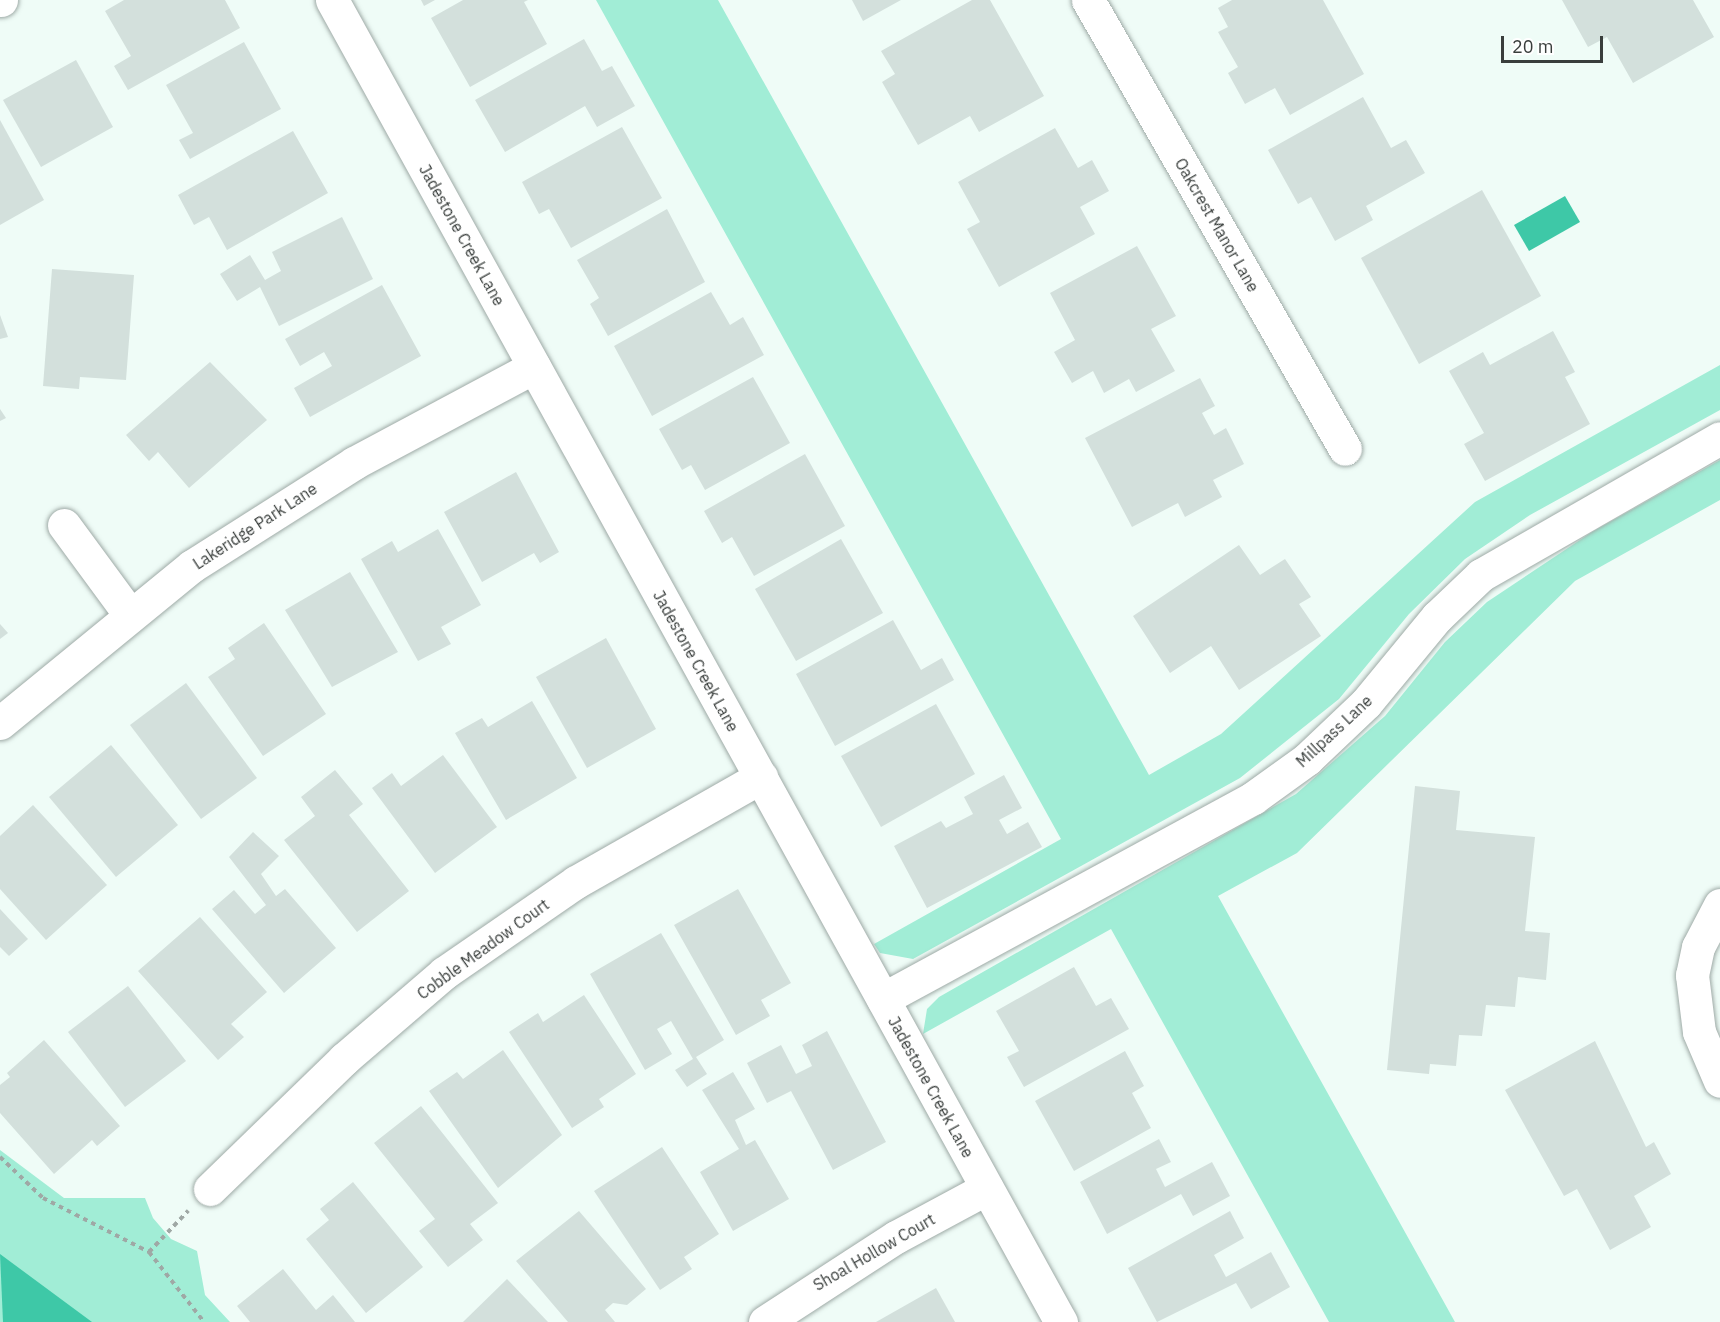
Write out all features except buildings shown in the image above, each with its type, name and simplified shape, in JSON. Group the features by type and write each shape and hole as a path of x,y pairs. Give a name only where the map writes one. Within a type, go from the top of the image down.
{"street":[{"name":"Jadestone Creek Lane","path":"332,0 1061,1322"},
{"name":"Oakcrest Manor Lane","path":"1088,0 1345,449"},
{"name":"Lakeridge Park Lane","path":"0,723 192,566 354,463 534,367"},
{"name":"Millpass Lane","path":"883,999 1252,798 1307,759 1366,703 1437,617 1481,575 1720,438"},
{"path":"64,525 130,615"},
{"name":"Cobble Meadow Court","path":"210,1189 344,1059 444,974 576,882 760,777"},
{"path":"1720,904 1698,947 1693,1005 1707,1058 1720,1082"},
{"name":"Shoal Hollow Court","path":"765,1322 896,1237 987,1188"}],"path":[{"path":"0,1157 43,1197 149,1252 204,1322"},
{"path":"149,1252 210,1189"}],"shaded area":[{"path":"596,0 718,0 1149,775 1221,734 1475,502 1720,365 1720,410 1530,515 1465,559 1409,614 1339,699 1240,778 913,959 880,953 874,944 1061,839"},
{"path":"1565,196 1580,222 1529,251 1514,225"},
{"path":"1720,460 1720,500 1575,581 1297,853 1218,896 1455,1322 1329,1322 1111,929 923,1034 927,1009 939,997 1296,794 1385,716 1445,642 1487,602 1592,532"},
{"path":"0,1150 64,1198 145,1198 153,1218 171,1239 197,1251 205,1295 230,1322 0,1322"},
{"path":"0,1254 92,1322 3,1322"}]}
